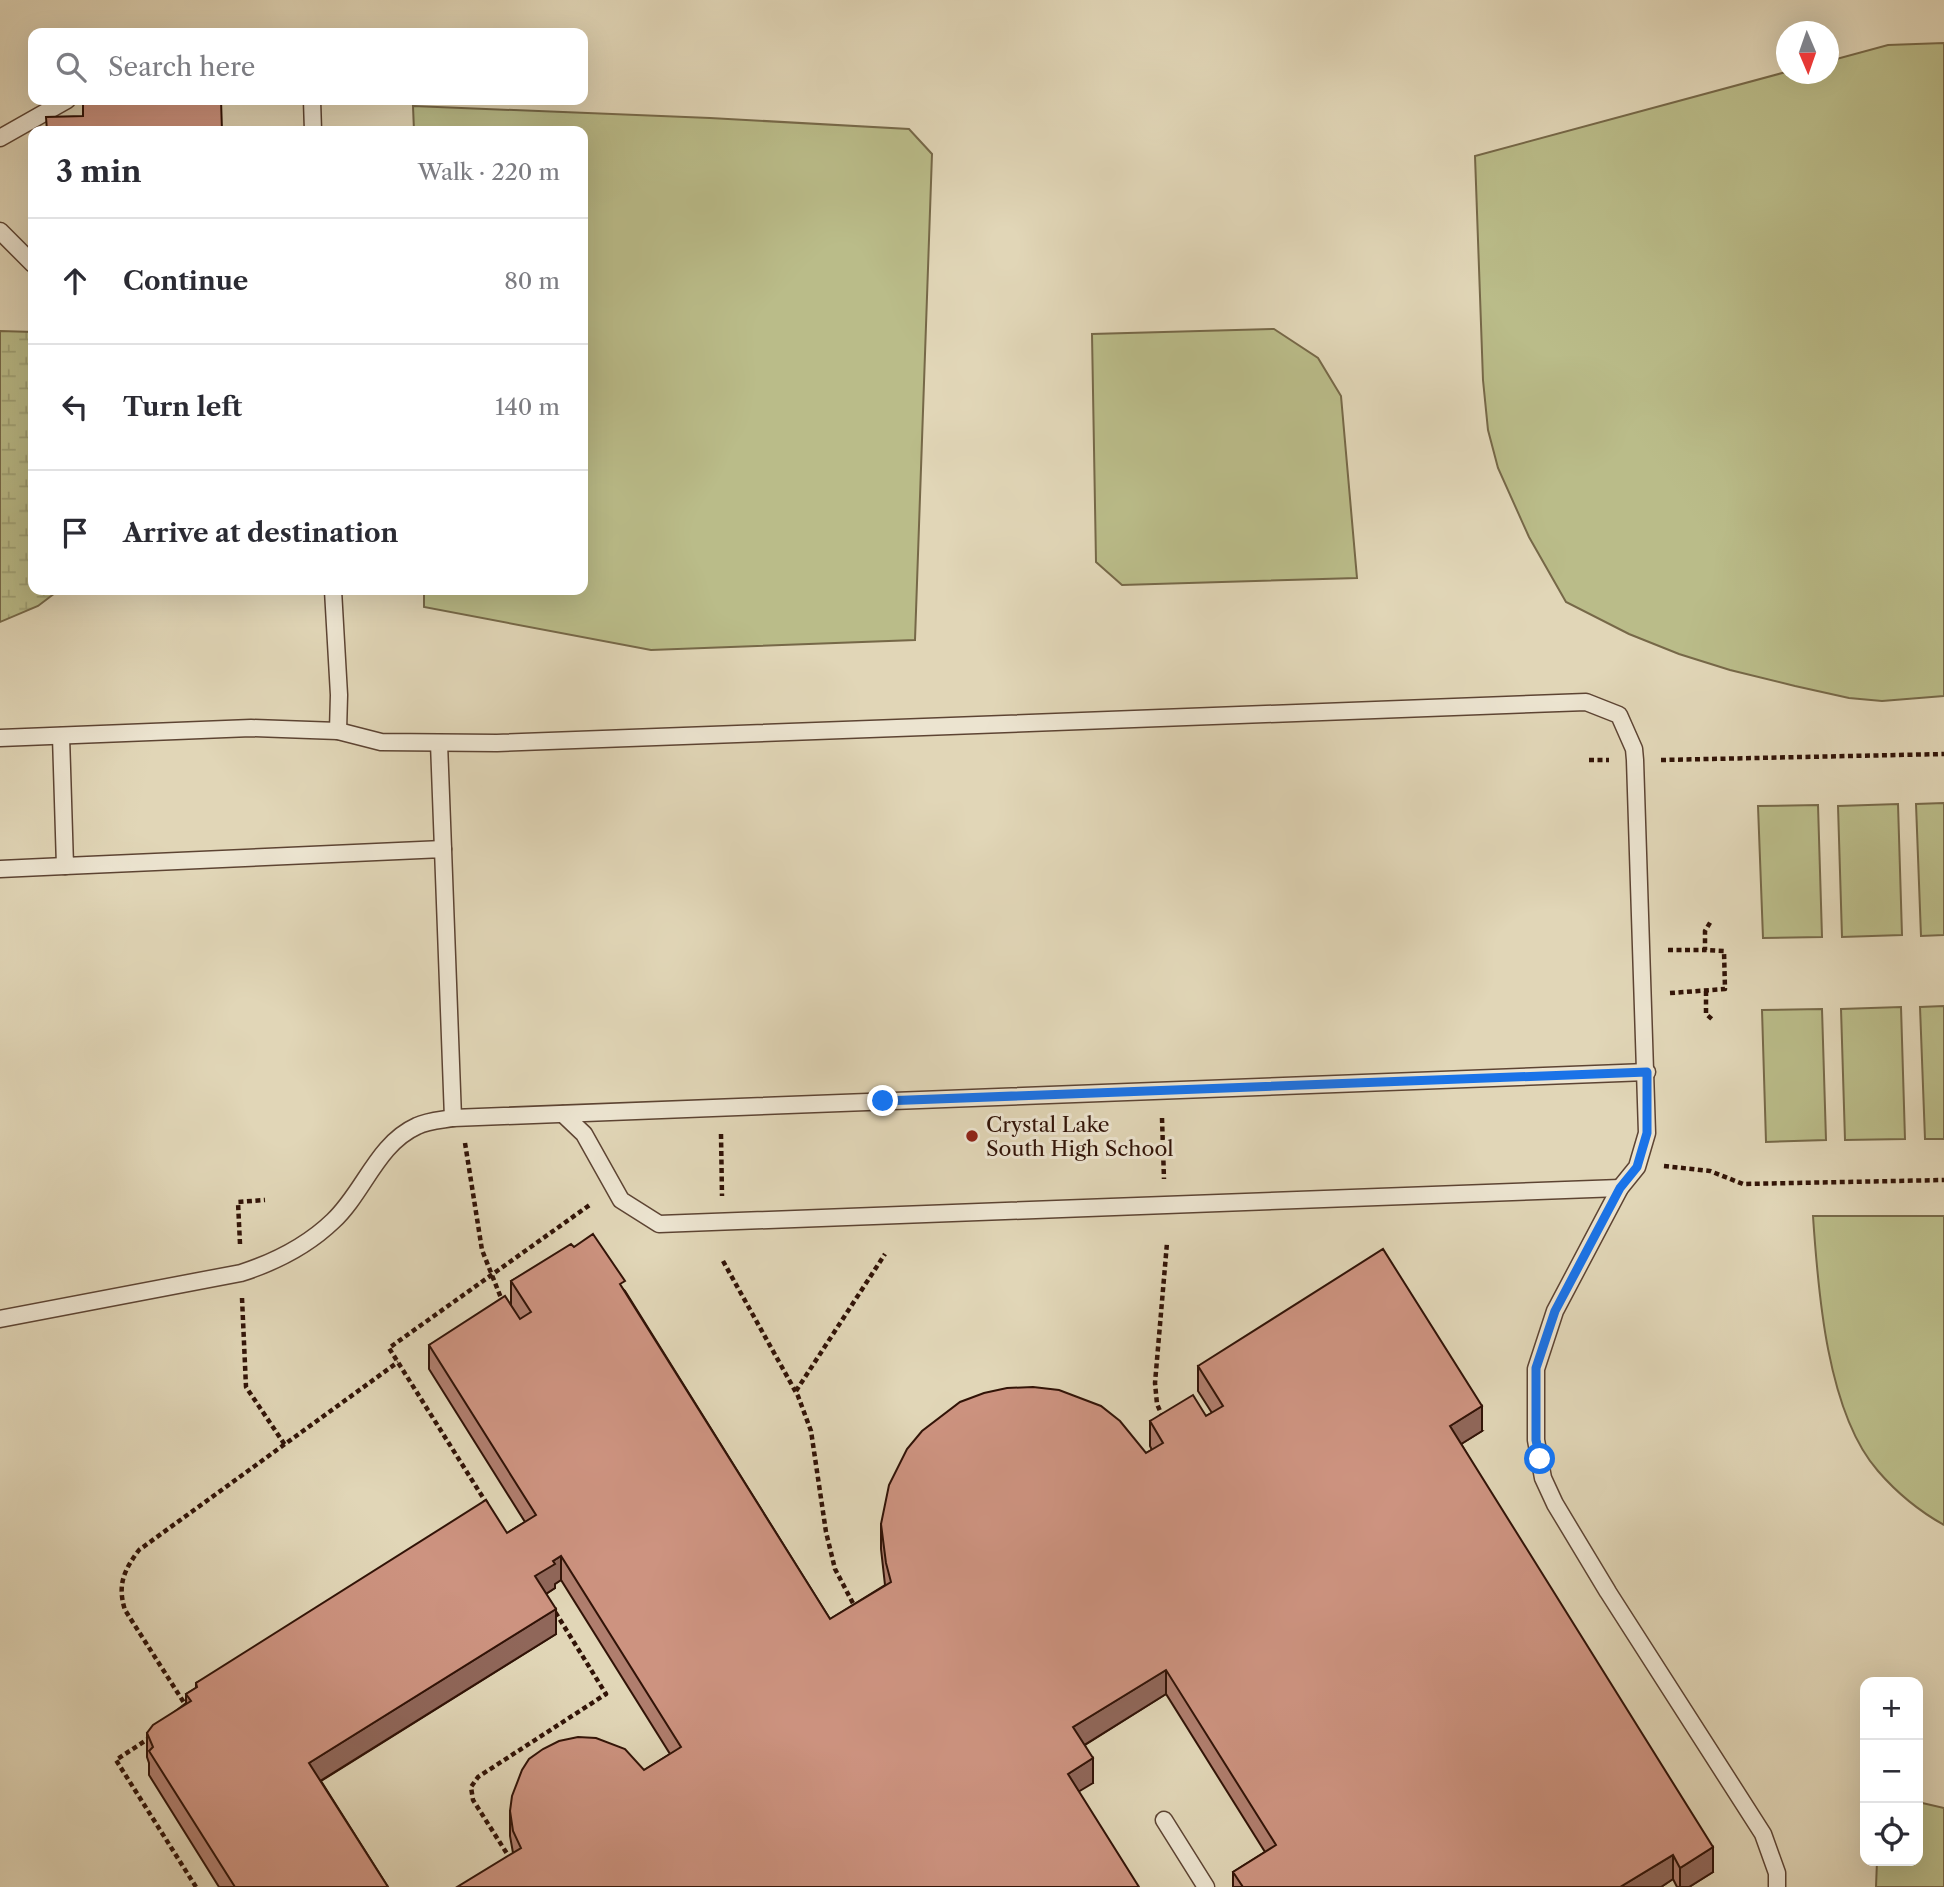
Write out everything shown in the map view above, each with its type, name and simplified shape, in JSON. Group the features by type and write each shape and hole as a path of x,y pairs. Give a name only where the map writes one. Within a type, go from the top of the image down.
{"lane":[{"path":"0,138 57,105"},
{"path":"312,105 313,126"},
{"path":"0,230 28,259"},
{"path":"332,595 339,695 338,731"},
{"path":"0,738 251,728 338,731 381,742 497,743 1586,702 1619,715 1634,749 1647,1133 1637,1167 1620,1188 1555,1311 1536,1368 1536,1440 1544,1478 1555,1504 1763,1834 1777,1873 1777,1887"},
{"path":"61,736 65,866"},
{"path":"439,743 453,1118"},
{"path":"0,869 443,849"},
{"path":"0,1319 241,1273 265,1265 302,1246 334,1221 393,1140 418,1125 453,1118 1647,1072"},
{"path":"563,1114 584,1134 621,1200 659,1224 1620,1188"},
{"path":"1164,1820 1206,1887"}],"path":[{"path":"1658,760 1944,754"},
{"path":"1589,760 1614,760"},
{"path":"1706,950 1705,931 1711,920"},
{"path":"1668,950 1724,951 1725,989 1670,993"},
{"path":"1706,991 1706,1014 1713,1020"},
{"path":"1162,1112 1164,1180"},
{"path":"721,1129 722,1197"},
{"path":"465,1143 482,1250 506,1310"},
{"path":"1637,1167 1666,1166 1710,1171 1743,1184 1944,1180"},
{"path":"240,1250 238,1202 265,1200"},
{"path":"494,1515 388,1348 591,1204"},
{"path":"1167,1242 1155,1383 1157,1404 1168,1429"},
{"path":"796,1391 885,1254"},
{"path":"723,1261 796,1391 811,1431 826,1532 835,1569 857,1612"},
{"path":"242,1294 246,1387 285,1445"},
{"path":"191,1712 125,1609 120,1595 121,1577 139,1550 398,1362"},
{"path":"517,1870 473,1800 471,1787 478,1777 606,1694 552,1606"},
{"path":"159,1733 117,1760 196,1887"}],"green space":[{"path":"1944,43 1944,696 1882,701 1849,698 1730,670 1629,634 1566,602 1529,537 1498,468 1488,430 1483,380 1475,156 1776,75 1776,84 1839,84 1839,58 1888,45"},
{"path":"413,106 909,129 932,154 915,640 651,650 424,607 424,595 588,595 588,126 414,126"},
{"path":"1274,329 1318,358 1341,396 1357,578 1122,585 1096,562 1092,334"},
{"path":"0,331 28,332 28,595 52,595 38,606 0,622"},
{"path":"1944,803 1944,935 1921,936 1916,804"},
{"path":"1898,804 1902,935 1842,937 1838,806"},
{"path":"1818,805 1822,937 1763,938 1758,806"},
{"path":"1944,1006 1944,1139 1925,1139 1920,1007"},
{"path":"1901,1007 1905,1139 1845,1140 1841,1009"},
{"path":"1822,1009 1826,1140 1766,1142 1762,1010"},
{"path":"1813,1216 1944,1216 1944,1525 1909,1501 1878,1471 1861,1446 1847,1417 1828,1350"},
{"path":"1923,1803 1944,1808 1944,1887 1876,1887 1877,1866 1923,1866"}],"building":[{"path":"83,105 221,105 222,126 47,126 46,117 83,116"},
{"path":"593,1234 625,1281 620,1284 830,1619 891,1582 881,1524 889,1485 907,1449 922,1431 960,1402 1007,1388 1059,1390 1101,1406 1120,1421 1146,1453 1163,1443 1150,1421 1193,1395 1206,1416 1223,1406 1198,1366 1383,1249 1482,1406 1450,1426 1713,1847 1680,1868 1673,1855 1620,1887 1243,1887 1233,1872 1276,1845 1166,1670 1073,1727 1093,1758 1068,1774 1139,1887 457,1887 521,1848 513,1831 510,1811 512,1796 529,1759 543,1749 559,1741 578,1737 596,1738 625,1749 644,1770 681,1747 561,1556 553,1561 555,1564 535,1576 556,1609 309,1763 388,1887 235,1887 149,1751 153,1747 147,1733 153,1725 191,1701 186,1694 197,1687 196,1683 486,1500 507,1533 536,1515 429,1345 505,1296 520,1319 531,1312 511,1281 571,1244 574,1247"}],"place":[{"name":"Crystal Lake South High School","path":"972,1136"}],"route":[{"path":"883,1101 1647,1072 1647,1133 1637,1167 1620,1188 1555,1311 1536,1368 1536,1440 1540,1459"}]}
